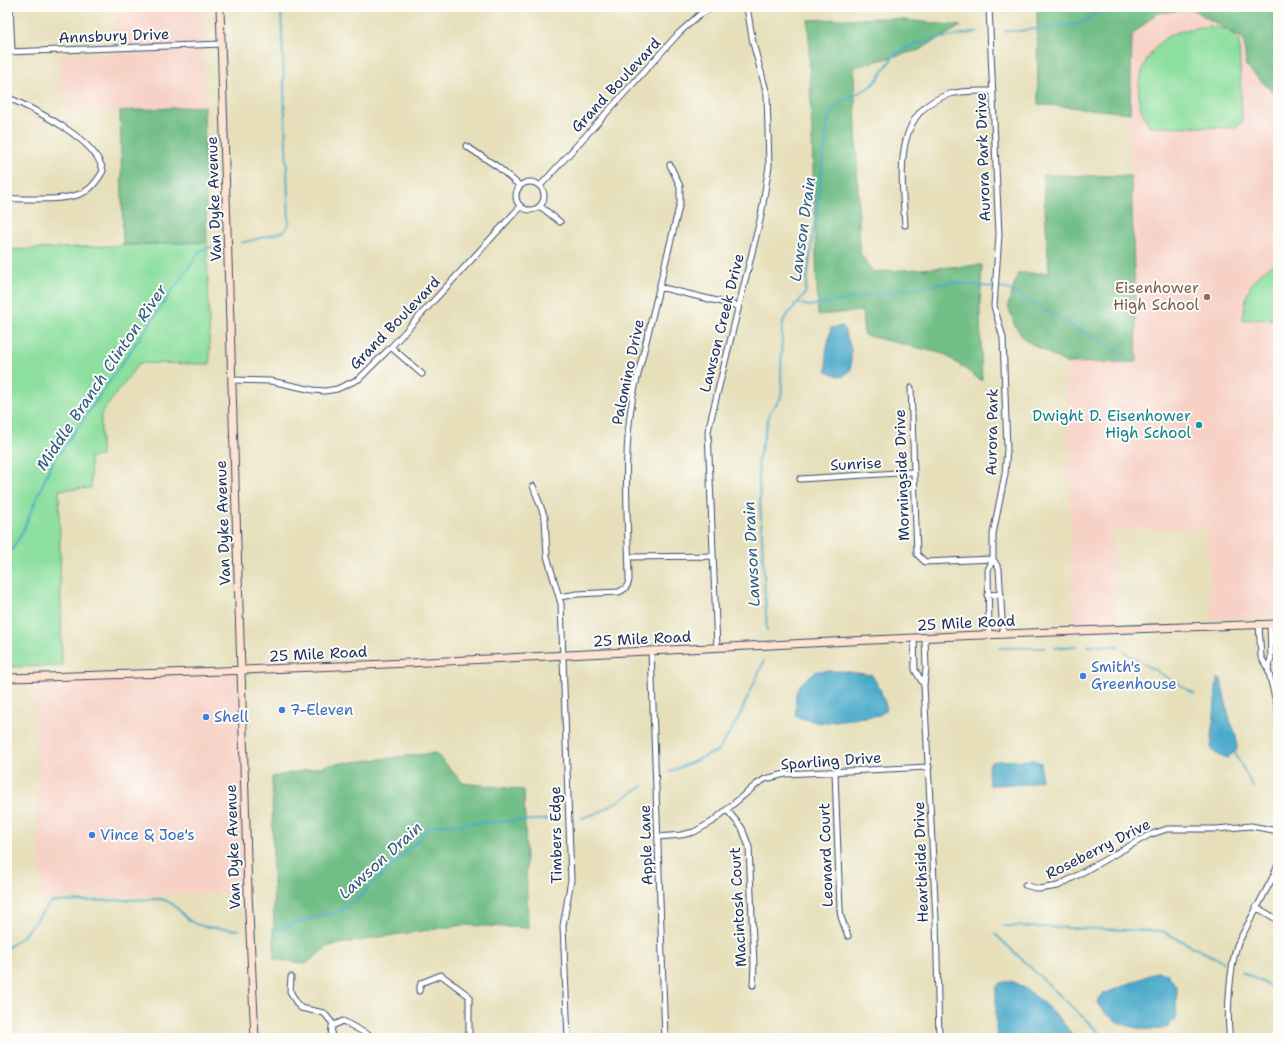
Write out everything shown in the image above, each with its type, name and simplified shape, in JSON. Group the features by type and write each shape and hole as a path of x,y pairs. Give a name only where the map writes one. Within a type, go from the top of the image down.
{"street":[{"path":"10,7 10,52"},
{"name":"Van Dyke Avenue","path":"220,7 240,671 255,1038"},
{"name":"Lawson Creek Drive","path":"718,648 708,431 761,216 769,166 767,94 753,43 747,7"},
{"name":"Aurora Park Drive","path":"989,7 999,235 994,306"},
{"name":"Grand Boulevard","path":"540,186 679,33 699,14 710,8"},
{"name":"Annsbury Drive","path":"10,52 222,44"},
{"path":"905,225 902,172 903,150 908,133 919,113 927,105 951,94 993,91"},
{"path":"7,97 71,131 97,158 103,171 89,189 78,195 68,197 7,199"},
{"path":"466,146 498,167 520,186"},
{"name":"Palomino Drive","path":"560,597 577,594 619,592 625,590 629,580 626,471 628,422 681,194 678,180 670,165"},
{"path":"531,183 540,186 544,194 543,201 540,206 528,209 521,206 517,194 520,186 531,183"},
{"name":"Grand Boulevard","path":"232,380 271,381 313,390 337,389 359,379 521,206"},
{"path":"540,206 560,222"},
{"path":"659,287 738,306"},
{"name":"Aurora Park","path":"989,635 987,595 988,570 993,559 993,534 1005,474 1007,449 1003,338 994,306"},
{"path":"391,346 422,374"},
{"name":"Morningside Drive","path":"911,388 917,554 925,562 993,559"},
{"name":"Sunrise","path":"800,479 914,472"},
{"name":"Timbers Edge","path":"533,486 545,518 548,556 560,597 571,880 563,926 568,1038"},
{"path":"629,557 713,556"},
{"name":"Aurora Park","path":"993,559 998,569 1003,635"},
{"path":"987,595 1001,594"},
{"path":"1260,624 1261,657 1268,669 1278,710"},
{"path":"1268,669 1271,658 1270,624"},
{"name":"25 Mile Road","path":"7,678 240,671 989,635 1278,624"},
{"name":"Hearthside Drive","path":"925,638 926,669 924,685 929,767 939,1038"},
{"name":"Hearthside Drive","path":"914,639 915,670 924,685"},
{"name":"Apple Lane","path":"650,651 665,1038"},
{"name":"Sparling Drive","path":"658,837 694,832 712,822 757,784 773,777 785,774 929,767"},
{"name":"Leonard Court","path":"835,772 840,909 841,917 848,936"},
{"name":"Macintosh Court","path":"727,810 742,828 749,847 754,957 753,985"},
{"name":"Roseberry Drive","path":"1025,885 1039,889 1058,886 1149,835 1167,829 1216,829 1251,826 1278,831"},
{"path":"1230,1038 1229,1022 1234,956 1237,945 1272,879 1278,864"},
{"path":"1256,907 1278,920"},
{"path":"419,991 421,983 441,975 469,996 469,1038"},
{"path":"291,976 290,991 296,1004 301,1008 324,1013 334,1026"},
{"path":"331,1038 332,1026 343,1021 374,1038"}],"shaded area":[{"path":"115,7 204,7 204,106 64,112 60,55 116,54"},
{"name":"Eisenhower High School","path":"1125,7 1278,7 1278,616 1211,619 1208,529 1113,530 1116,622 1073,623 1066,363 1137,362"},
{"path":"240,671 248,892 41,899 33,677"}],"green space":[{"path":"1037,7 1278,7 1278,98 1246,66 1244,40 1192,9 1157,13 1132,35 1130,113 1038,104"},
{"path":"886,18 961,26 919,50 854,67 860,253 873,272 982,265 980,311 982,381 944,354 864,335 862,311 818,315 808,20"},
{"path":"1208,26 1229,30 1239,42 1242,121 1237,128 1149,126 1141,109 1139,100 1140,80 1146,61 1157,45 1174,33"},
{"path":"204,106 207,242 123,245 120,111"},
{"path":"1043,175 1131,176 1137,362 1066,363 1025,340 1014,324 1008,305 1018,273 1049,273"},
{"path":"207,242 210,364 139,363 101,414 101,456 90,457 91,488 59,490 62,666 7,667 7,250"},
{"path":"1278,262 1278,319 1243,320 1246,300 1251,285 1261,273"},
{"path":"436,753 463,783 524,790 528,928 463,925 328,946 306,964 274,959 272,777 334,764"}],"water":[{"path":"843,326 851,349 851,370 842,377 827,372 826,353 831,328"},
{"path":"817,671 842,671 872,675 880,689 887,709 880,715 820,723 796,717 795,701 797,690 803,681"},
{"path":"1217,679 1221,679 1229,717 1236,735 1237,750 1227,758 1217,755 1211,748"},
{"path":"1033,760 1041,763 1041,780 1029,784 989,785 988,771 990,763 995,761"},
{"path":"1157,972 1168,974 1177,988 1176,1016 1175,1019 1170,1022 1170,1027 1150,1030 1129,1026 1118,1022 1109,1016 1102,1010 1097,1002 1101,995"},
{"path":"1011,981 1027,989 1046,1005 1070,1031 1074,1038 998,1038 996,1029 996,988 1000,983"}],"waterway":[{"name":"Middle Branch Clinton River","path":"241,243 283,232 289,225 281,7"},
{"name":"Lawson Drain","path":"1004,31 1018,31 1079,24 1106,7"},
{"name":"Lawson Drain","path":"767,632 758,462 770,412 780,399 782,393 782,329 784,319 805,294 829,116 841,102 872,85 879,78 893,57 899,52 920,43 978,32"},
{"name":"Middle Branch Clinton River","path":"7,558 22,533 50,467 200,251 211,247 219,247"},
{"path":"798,303 808,306 951,282 1007,289 1128,357"},
{"path":"1055,648 1076,646"},
{"path":"1087,646 1119,647"},
{"path":"999,648 1045,648"},
{"path":"1124,652 1195,694"},
{"name":"Lawson Drain","path":"670,772 719,750 737,721 764,661"},
{"path":"1234,751 1253,787"},
{"name":"Lawson Drain","path":"582,818 600,812 643,786"},
{"name":"Lawson Drain","path":"272,930 342,910 355,901 420,839 426,829 438,825 554,819"},
{"name":"Lawson Drain","path":"7,948 22,937 51,902 161,899 174,905 186,918 200,926 239,930"},
{"path":"1002,926 1162,931 1223,962"},
{"path":"995,934 1105,1038"},
{"path":"1242,972 1278,990"}],"place":[{"name":"Eisenhower High School","path":"1207,297"},
{"name":"Dwight D. Eisenhower High School","path":"1199,425"},
{"name":"Smith's Greenhouse","path":"1083,676"},
{"name":"7-Eleven","path":"282,710"},
{"name":"Shell","path":"206,717"},
{"name":"Vince & Joe's","path":"92,835"}]}
